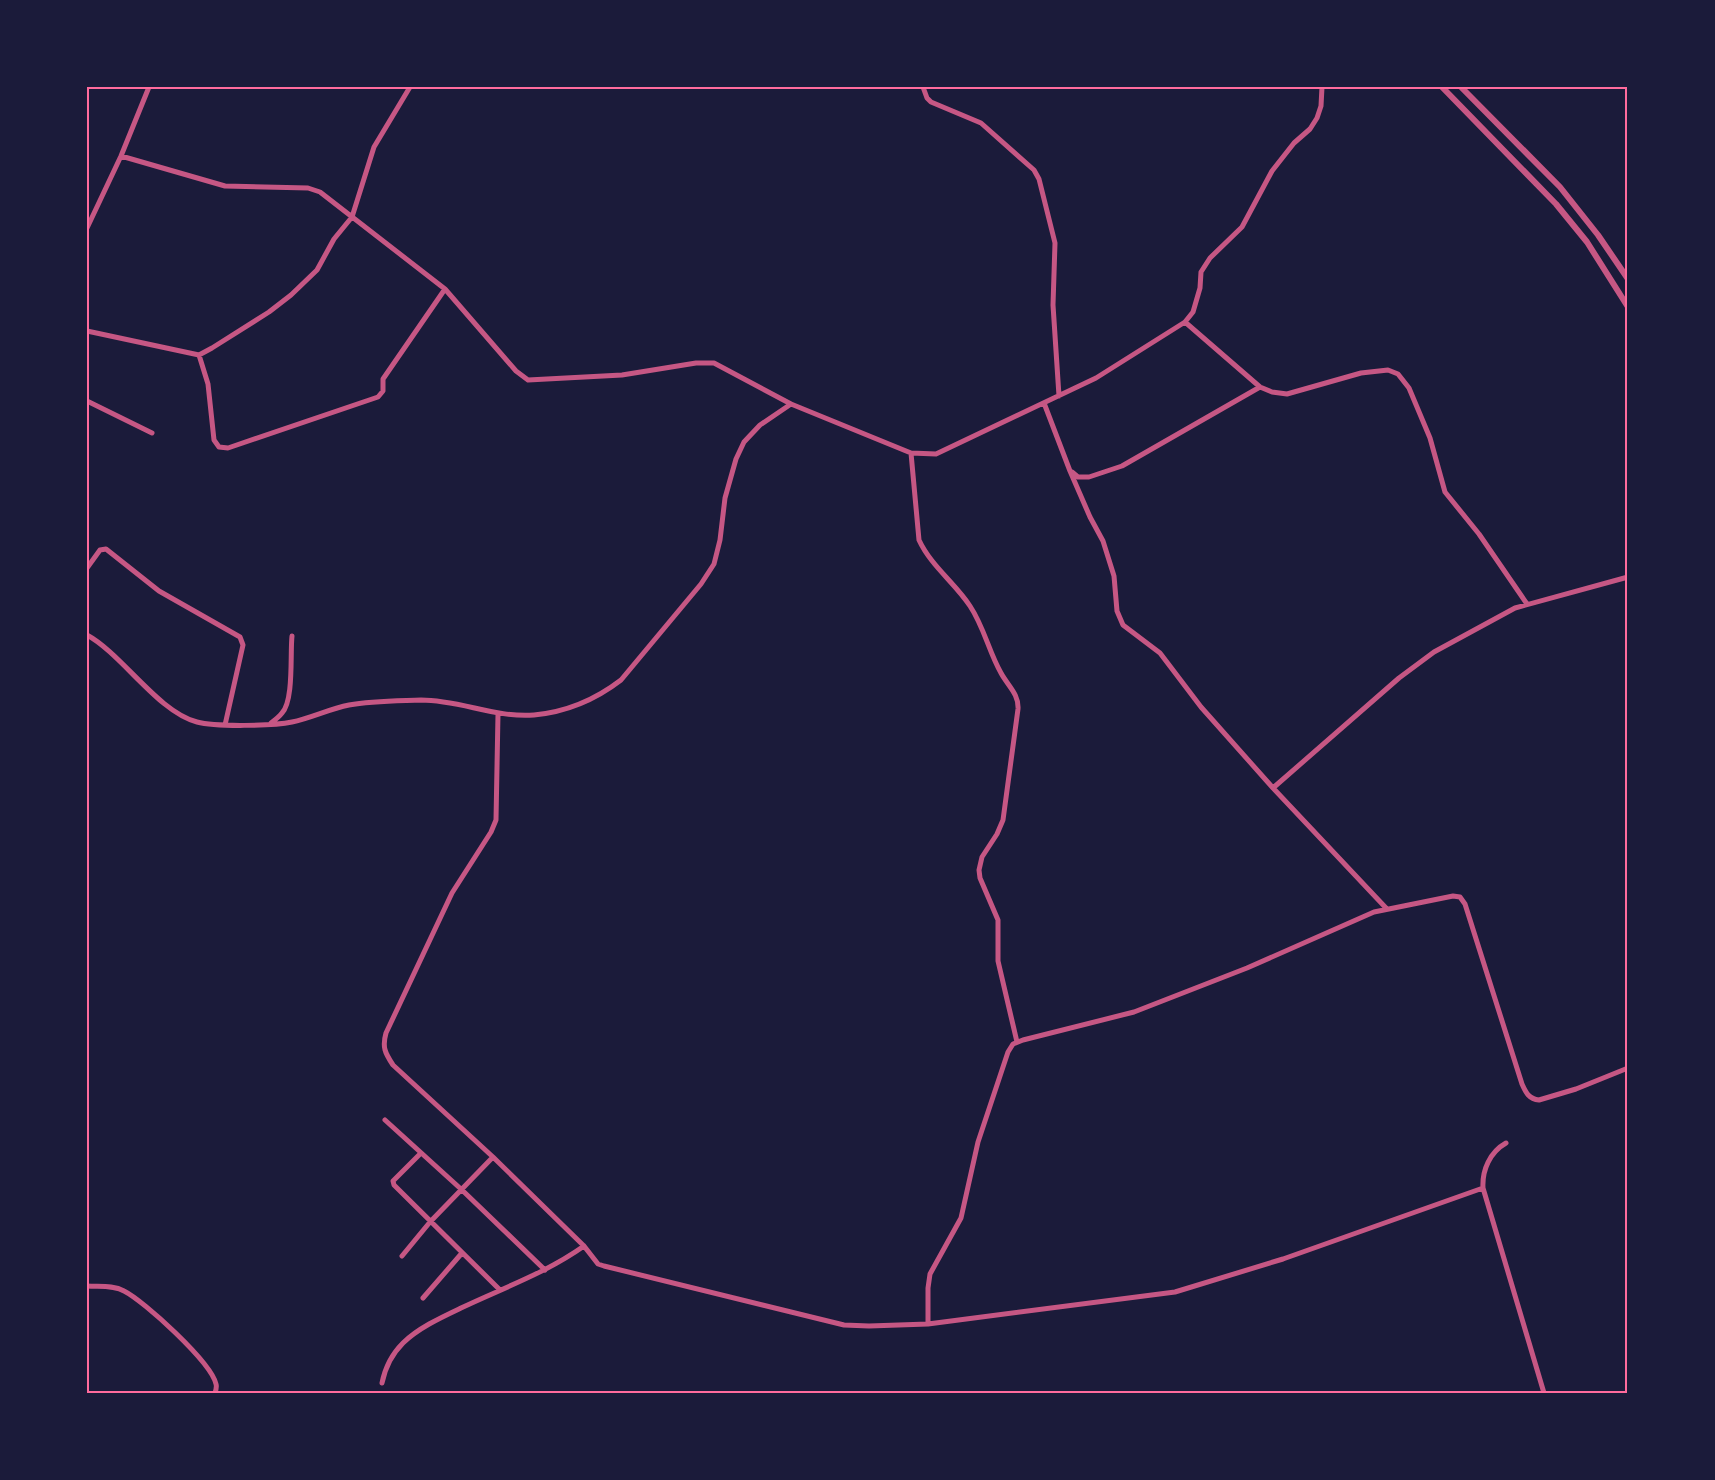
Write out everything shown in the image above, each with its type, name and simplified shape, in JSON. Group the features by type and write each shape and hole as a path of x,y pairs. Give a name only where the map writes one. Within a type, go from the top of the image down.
{"street":[{"path":"87,228 121,156 149,87"},
{"path":"87,331 199,355 269,312 317,270 334,239 352,217 374,147 410,87"},
{"path":"923,87 931,102 985,126 1034,170 1039,179 1055,243 1053,305 1059,396"},
{"path":"121,156 225,186 314,189 445,289 516,370 528,380 622,375 706,362 721,366 791,404 911,453 936,454 1096,378 1185,322 1193,312 1201,272 1210,258 1242,228 1272,171 1294,143 1310,129 1321,106 1322,87"},
{"path":"1442,87 1556,204 1587,242 1628,307"},
{"path":"1461,87 1560,187 1599,235 1628,279"},
{"path":"199,355 208,384 214,440 219,447 228,448 378,397 383,391 383,379 445,289"},
{"path":"1185,322 1260,387 1272,392 1287,394 1360,373 1388,370 1398,374 1409,388 1430,438 1444,492 1479,534 1527,604"},
{"path":"1070,471 1078,477 1089,477 1122,466 1260,387"},
{"path":"87,401 152,433"},
{"path":"1044,403 1070,471 1103,541 1114,576 1117,610 1123,625 1160,653 1201,707 1273,788 1386,908"},
{"path":"87,634 101,644 168,706 196,722 225,725 292,722 350,705 422,700 453,702 498,714 532,715 565,710 606,692 621,680 701,584 714,564 720,540 725,498 736,459 744,442 760,425 791,404"},
{"path":"911,453 919,540 925,552 969,604 978,619 1000,672 1018,698 1003,820 982,857 979,870 980,878 998,920 998,961 1017,1042"},
{"path":"87,567 100,550 106,549 159,591 240,637 243,645 225,725"},
{"path":"1273,788 1399,678 1434,652 1515,608 1628,577"},
{"path":"270,724 283,713 286,706 291,678 292,636"},
{"path":"498,714 496,820 491,832 452,893 386,1033 383,1047 393,1065 493,1156 584,1246 598,1264 610,1269 844,1324 869,1326 928,1324 1175,1292 1283,1259 1483,1188"},
{"path":"928,1324 930,1274 961,1218 978,1142 1008,1052 1017,1042 1134,1012 1247,968 1386,908 1453,896 1460,897 1465,904 1526,1094 1534,1100 1539,1100 1576,1089 1628,1068"},
{"path":"385,1120 545,1270"},
{"path":"1506,1143 1498,1148 1487,1165 1482,1177 1483,1188 1544,1393"},
{"path":"421,1153 393,1184 500,1290"},
{"path":"402,1256 430,1222 493,1156"},
{"path":"382,1383 387,1364 404,1342 436,1320 545,1270 584,1246"},
{"path":"423,1298 462,1253"},
{"path":"87,1286 120,1289 147,1306 184,1341 209,1371 216,1383 215,1393"}]}
